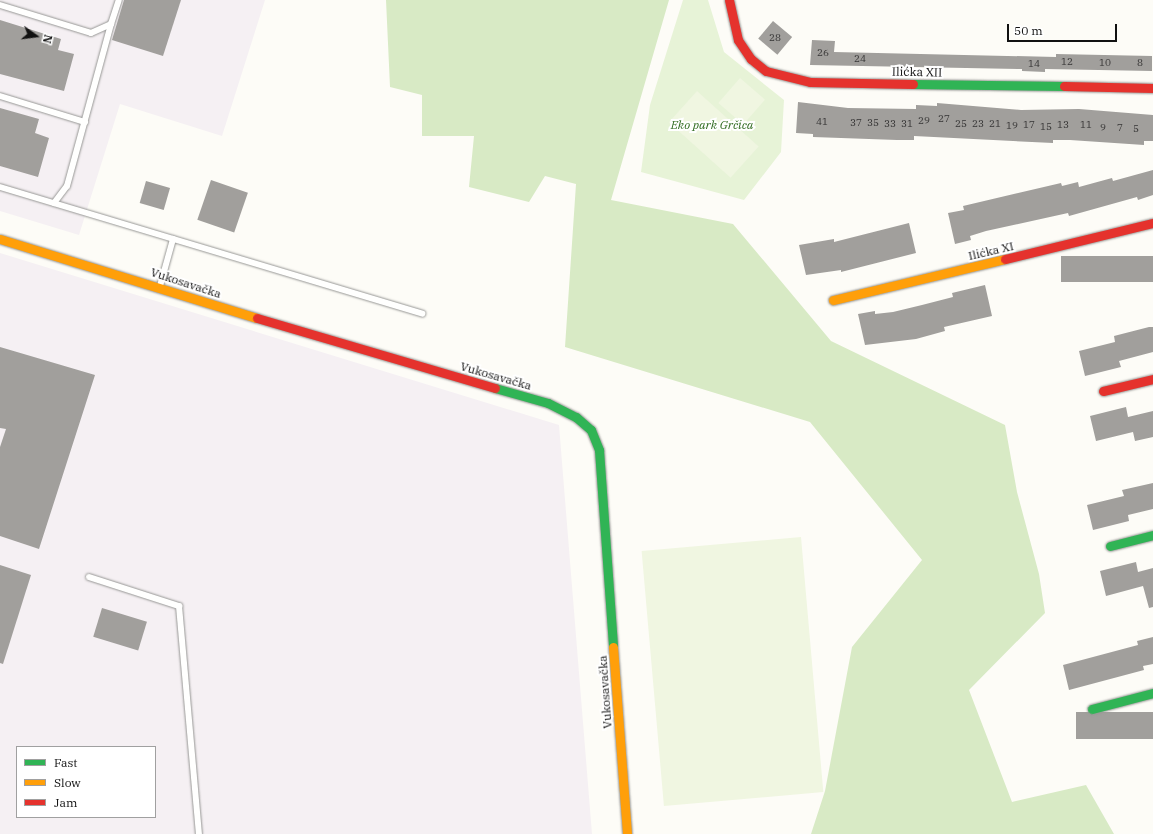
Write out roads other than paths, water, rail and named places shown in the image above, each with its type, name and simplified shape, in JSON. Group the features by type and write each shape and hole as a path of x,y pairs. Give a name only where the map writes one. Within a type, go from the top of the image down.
{"street":[{"name":"Ilićka XII","path":"729,0 738,40 752,59 766,70 786,78 810,82 1153,88"},
{"name":"Ilićka XI","path":"833,300 1153,223"},
{"name":"Vukosavačka","path":"0,239 548,403 576,416 591,430 599,450 627,834"},
{"path":"1104,391 1153,378"},
{"path":"1110,546 1153,535"},
{"path":"1092,709 1153,693"}],"lane":[{"path":"54,203 67,186 111,24 119,0"},
{"path":"0,5 91,33 111,24"},
{"path":"0,96 85,122"},
{"path":"0,187 422,314"},
{"path":"160,287 173,239"},
{"path":"89,577 179,606 199,834"}],"park label":[{"name":"Eko park Grčica","path":"712,125"}]}
